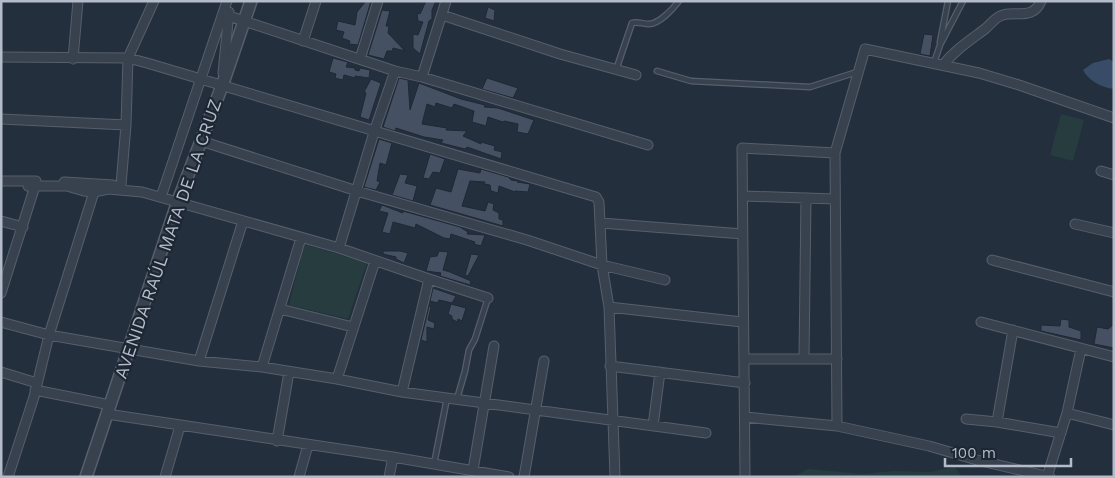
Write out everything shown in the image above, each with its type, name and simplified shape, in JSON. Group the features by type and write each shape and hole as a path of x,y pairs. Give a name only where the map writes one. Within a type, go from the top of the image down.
{"street":[{"path":"73,59 78,1"},
{"path":"121,185 126,125 128,58 154,1"},
{"path":"222,86 229,16 228,1"},
{"path":"161,197 228,1"},
{"name":"AVENIDA RAÚL MATA DE LA CRUZ","path":"86,477 178,200 222,86 250,1"},
{"path":"303,41 316,1"},
{"path":"360,59 378,1"},
{"path":"422,77 446,1"},
{"path":"939,64 998,17 1005,14 1026,14 1037,8 1041,1"},
{"path":"442,14 560,54 636,75"},
{"path":"229,16 395,70 648,145"},
{"path":"837,426 835,153 865,49 979,73 1018,84 1114,118"},
{"path":"1,57 128,58 596,197 600,202 602,265 609,307 614,477"},
{"path":"338,248 357,191 374,130 395,70"},
{"path":"1,119 126,125"},
{"path":"201,141 357,191 527,240 602,265 665,280"},
{"path":"744,477 742,148 835,153"},
{"path":"1101,171 1114,175"},
{"path":"1,180 121,185 133,187 142,192"},
{"path":"1,293 5,271 22,227 32,186 67,186 94,192 108,188 142,192 178,200 338,248 429,280 488,298"},
{"path":"8,477 36,386 49,335 94,192"},
{"path":"743,196 835,199"},
{"path":"804,359 806,198"},
{"path":"1,221 22,227"},
{"path":"199,361 243,221"},
{"path":"601,223 743,234"},
{"path":"1075,224 1114,233"},
{"path":"262,367 301,238"},
{"path":"992,260 1114,292"},
{"path":"337,378 375,261"},
{"path":"402,392 429,280"},
{"path":"609,307 742,322"},
{"path":"280,309 352,327"},
{"path":"1,322 49,335 199,361 262,367 337,378 402,392 706,433"},
{"path":"981,322 1114,358"},
{"path":"997,422 1013,330"},
{"path":"473,470 494,346"},
{"path":"745,417 837,426 929,446 1048,477 1067,413 1081,349"},
{"path":"744,359 836,359"},
{"path":"524,477 544,361"},
{"path":"610,366 744,383"},
{"path":"1,372 108,410 180,426 509,477"},
{"path":"277,440 289,372"},
{"path":"654,426 660,372"},
{"path":"1067,413 1114,425"},
{"path":"966,419 997,422 1061,433"},
{"path":"165,477 180,426"},
{"path":"299,477 308,445"},
{"path":"389,477 393,458"}],"lane":[{"path":"616,70 632,24 636,22 648,24 655,22 679,1"},
{"path":"939,64 940,45 948,1"},
{"path":"940,45 963,1"},
{"path":"657,71 691,81 810,87 858,72"},
{"path":"457,399 465,371 468,350 475,339 488,298"},
{"path":"434,464 447,398"}],"green space":[{"path":"1061,114 1084,120 1073,161 1050,155"},
{"path":"304,244 367,263 348,319 289,305"},
{"path":"955,467 962,477 793,477 808,469 862,474 894,471 930,472"}],"water":[{"path":"1109,59 1114,62 1114,89 1096,83 1083,70 1093,63"}],"building":[{"path":"366,1 371,1 358,45 349,44 350,41 342,38 344,32 336,30 338,21 355,25 357,12"},
{"path":"426,1 436,1 420,54 413,48 413,34 418,35 423,22 418,21 417,13 420,14"},
{"path":"488,7 495,10 494,21 485,18"},
{"path":"382,10 390,11 386,26 389,26 388,33 405,51 393,48 392,51 387,51 384,59 368,55"},
{"path":"924,34 933,35 930,56 920,54"},
{"path":"333,58 348,62 346,67 355,68 355,70 359,71 360,68 370,70 369,78 355,76 355,78 344,75 343,80 335,78 336,74 329,72"},
{"path":"399,78 408,80 410,110 419,83 461,99 485,105 484,107 498,108 534,120 528,134 517,132 518,124 488,117 486,126 472,122 474,111 454,104 452,108 436,103 435,107 427,104 422,124 447,128 446,130 467,131 463,136 481,144 481,142 495,146 494,150 502,152 501,159 467,147 465,149 441,143 443,140 424,137 396,128 395,131 383,127"},
{"path":"487,78 518,88 513,98 482,89"},
{"path":"371,79 381,83 369,120 360,117 366,93 364,92"},
{"path":"379,139 392,143 386,165 380,163 377,181 380,182 376,190 364,187"},
{"path":"430,154 445,159 440,173 433,172 429,179 423,178"},
{"path":"458,169 480,173 481,169 508,177 517,182 530,184 528,192 515,192 499,186 498,193 491,191 490,185 484,184 485,182 470,181 462,206 485,211 488,202 494,204 493,210 499,213 499,219 503,220 503,226 430,205 436,188 451,192"},
{"path":"400,174 408,175 405,183 417,186 413,201 392,195"},
{"path":"382,205 403,213 403,211 460,227 468,232 467,234 485,235 481,246 451,234 450,239 444,238 416,224 415,228 393,222 390,234 382,232 388,213 379,211"},
{"path":"383,251 408,253 404,263 396,259 396,257 383,254"},
{"path":"439,251 448,252 443,270 471,281 470,285 440,276 441,273 426,271 430,257 437,256"},
{"path":"471,254 479,255 468,276 465,275"},
{"path":"433,288 456,296 452,303 439,300 437,303 430,301"},
{"path":"451,304 466,308 462,321 458,319 457,322 448,314"},
{"path":"429,306 431,307 428,320 435,323 434,329 427,327 427,342 421,340"},
{"path":"1061,319 1069,320 1069,327 1081,331 1081,340 1041,331 1041,325 1060,326"},
{"path":"1114,324 1114,348 1094,344 1097,327 1108,329"}]}
